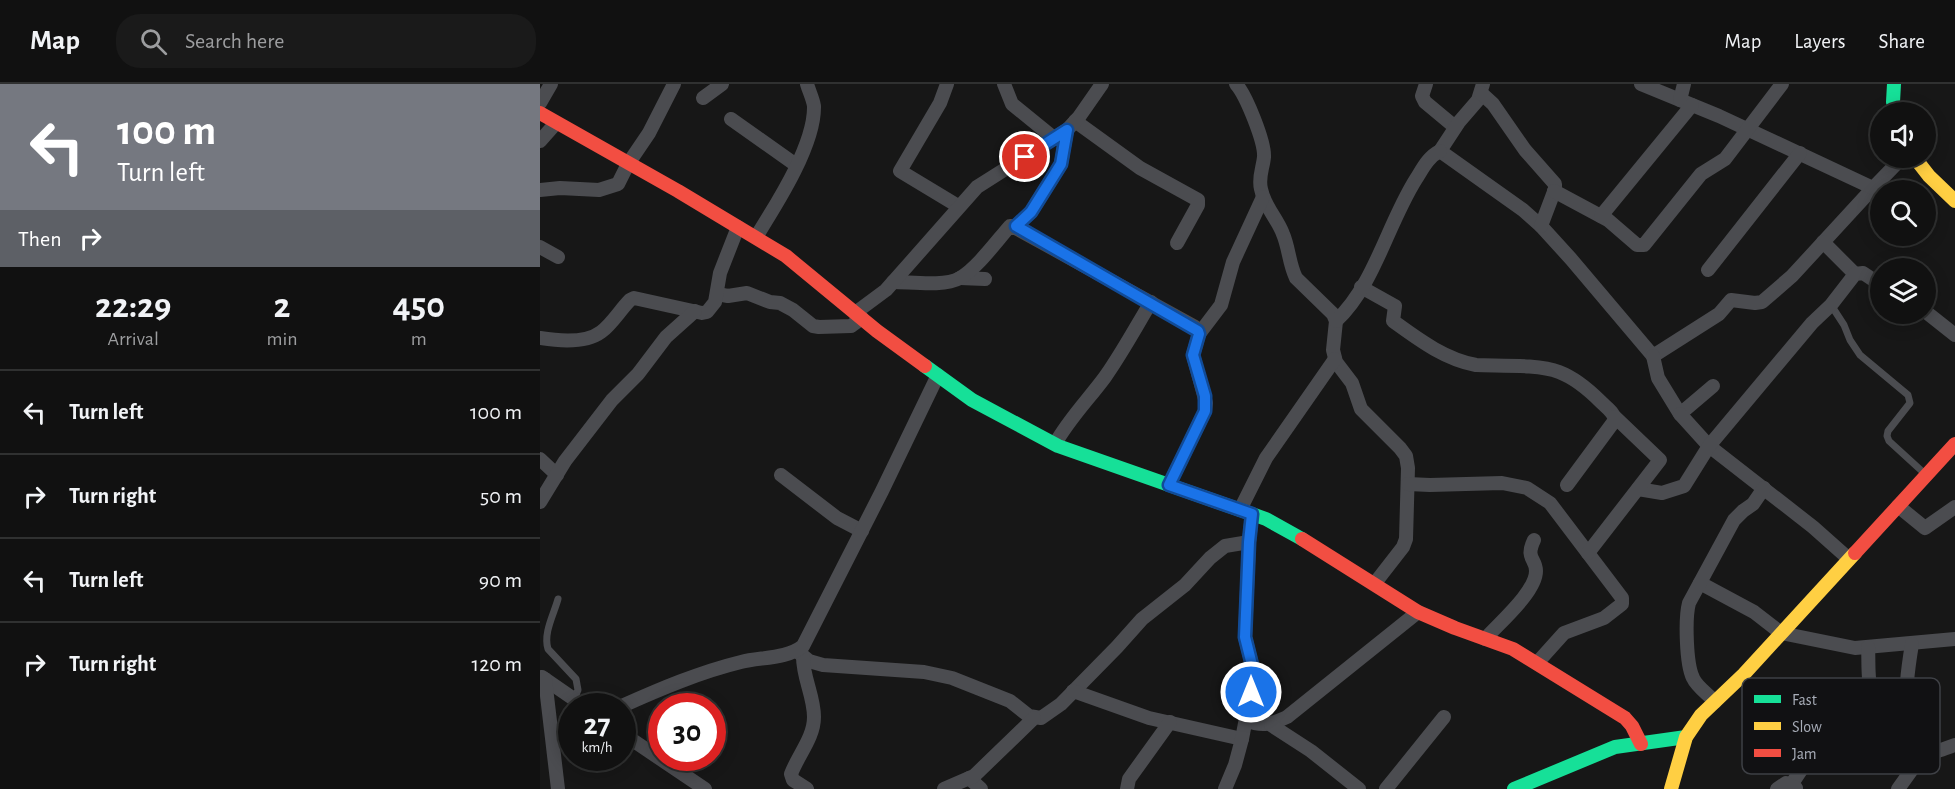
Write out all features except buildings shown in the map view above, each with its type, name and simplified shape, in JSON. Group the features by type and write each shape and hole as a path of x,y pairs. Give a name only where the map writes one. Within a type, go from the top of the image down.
{"street":[{"path":"540,103 551,84"},
{"path":"540,190 560,188 599,190 613,187 621,179 674,84"},
{"path":"703,98 722,84"},
{"path":"756,237 787,186 809,137 814,106 807,84"},
{"path":"947,84 940,103 900,171 958,207"},
{"path":"1004,84 1012,104 1055,139"},
{"path":"717,294 728,296 747,293 770,302 780,303 813,326 851,326 977,187 988,178 1055,139 1071,126 1102,84"},
{"path":"1236,84 1247,101 1263,146 1264,156 1259,180 1263,197 1284,236 1296,278 1334,314 1336,321 1333,350 1335,359 1352,384 1360,409 1406,456 1408,468 1406,539 1403,547 1375,583"},
{"path":"1426,84 1422,93 1425,102 1455,127"},
{"path":"1641,84 1669,89 1686,103 1870,187"},
{"path":"1601,216 1686,103 1684,84"},
{"path":"1554,191 1601,216 1641,247 1701,174 1725,159 1782,84"},
{"path":"1893,102 1894,84"},
{"path":"1336,321 1351,306 1411,187 1429,159 1440,151 1455,127 1478,100 1482,88"},
{"path":"1482,88 1525,150 1555,184 1541,226"},
{"path":"540,113 678,191 786,256 858,316 972,400 1055,444 1266,519 1312,544 1418,612 1513,648 1625,718 1641,744"},
{"path":"731,119 796,165"},
{"path":"540,141 555,123"},
{"path":"1016,226 1031,212 1061,164 1071,126"},
{"path":"1071,126 1198,200 1198,205 1176,243"},
{"path":"1440,151 1541,226 1653,356 1658,378 1680,414 1709,446 1764,488 1849,559"},
{"path":"1708,270 1800,153"},
{"path":"1881,180 1892,168"},
{"path":"1923,168 1955,201"},
{"path":"1653,356 1719,314 1728,302 1762,302 1792,276 1870,191"},
{"path":"1169,485 1205,411 1205,396 1193,355 1199,334 1221,305 1233,262 1263,197"},
{"path":"960,278 1010,226 1016,226 1195,327 1199,334"},
{"path":"540,339 579,339 599,334 634,298 707,312 715,302 720,273 738,227"},
{"path":"1823,242 1856,274"},
{"path":"540,247 558,257"},
{"path":"1638,489 1662,493 1684,486 1709,446 1812,323 1831,305 1856,274 1863,273 1870,278"},
{"path":"893,282 937,282 960,278 985,279"},
{"path":"1361,287 1395,306 1393,321 1431,348 1464,363 1559,372 1589,390 1660,460 1588,553"},
{"path":"1055,444 1068,421 1114,364 1151,302"},
{"path":"540,502 565,461 618,392 638,374 670,332 695,311"},
{"path":"1936,320 1955,335"},
{"path":"1235,543 1266,458 1335,359"},
{"path":"807,789 793,780 791,774 811,732 814,719 811,696 803,670 807,655 803,645 938,375"},
{"path":"1680,414 1713,386"},
{"path":"1567,485 1615,417"},
{"path":"1674,786 1686,737 1701,716 1781,633 1955,444"},
{"path":"540,459 557,475"},
{"path":"781,475 837,518 862,531"},
{"path":"1408,484 1502,483 1527,488 1550,503 1622,598 1622,604 1604,618 1564,633 1537,663"},
{"path":"1715,702 1697,685 1689,667 1686,613 1689,603 1734,520 1753,504 1764,488"},
{"path":"1898,506 1924,528 1955,507"},
{"path":"1224,789 1235,765 1242,739 1253,669 1245,637 1249,542 1246,512"},
{"path":"1485,639 1532,587 1536,570 1530,552 1534,540"},
{"path":"636,700 693,677 741,662 807,655 840,667 924,672 952,678 1010,701 1029,716 1041,717 1061,704 1142,619 1177,592 1225,546 1249,542"},
{"path":"1700,583 1754,612 1781,633 1855,648 1951,640 1955,626"},
{"path":"1271,725 1287,717 1418,612"},
{"path":"1907,678 1912,644"},
{"path":"1868,647 1870,678"},
{"path":"542,677 565,693"},
{"path":"542,677 558,789"},
{"path":"1073,691 1133,713 1242,739"},
{"path":"1386,789 1444,717"},
{"path":"944,789 969,778 1034,718"},
{"path":"1246,720 1254,724 1271,725 1311,751 1359,789"},
{"path":"1127,789 1129,779 1170,722"},
{"path":"1514,789 1615,747 1686,737"},
{"path":"636,742 705,789"},
{"path":"1940,750 1955,745"},
{"path":"1777,789 1784,783 1795,787 1803,774"},
{"path":"1898,789 1909,774"},
{"path":"969,778 981,789"}],"lane":[{"path":"1831,305 1860,356 1908,395 1910,403 1888,431 1887,436 1889,441 1926,475"},
{"path":"558,599 547,636 548,649 576,678 578,693"}],"traffic: fast":[{"path":"1893,102 1894,84"},
{"path":"925,366 972,400 1058,446 1266,519 1302,539"},
{"path":"1514,789 1615,747 1686,737"}],"traffic: slow":[{"path":"1923,168 1955,201"},
{"path":"1671,789 1686,737 1701,715 1744,674 1855,553"}],"traffic: jam":[{"path":"540,113 678,191 786,256 877,331 925,366"},
{"path":"1855,553 1955,444"},
{"path":"1302,539 1418,612 1513,649 1625,718 1641,744"}],"route":[{"path":"1025,157 1067,130 1061,164 1031,212 1016,226 1195,327 1198,331 1193,355 1205,396 1205,411 1169,485 1252,514 1245,637 1253,669 1251,692"}]}
